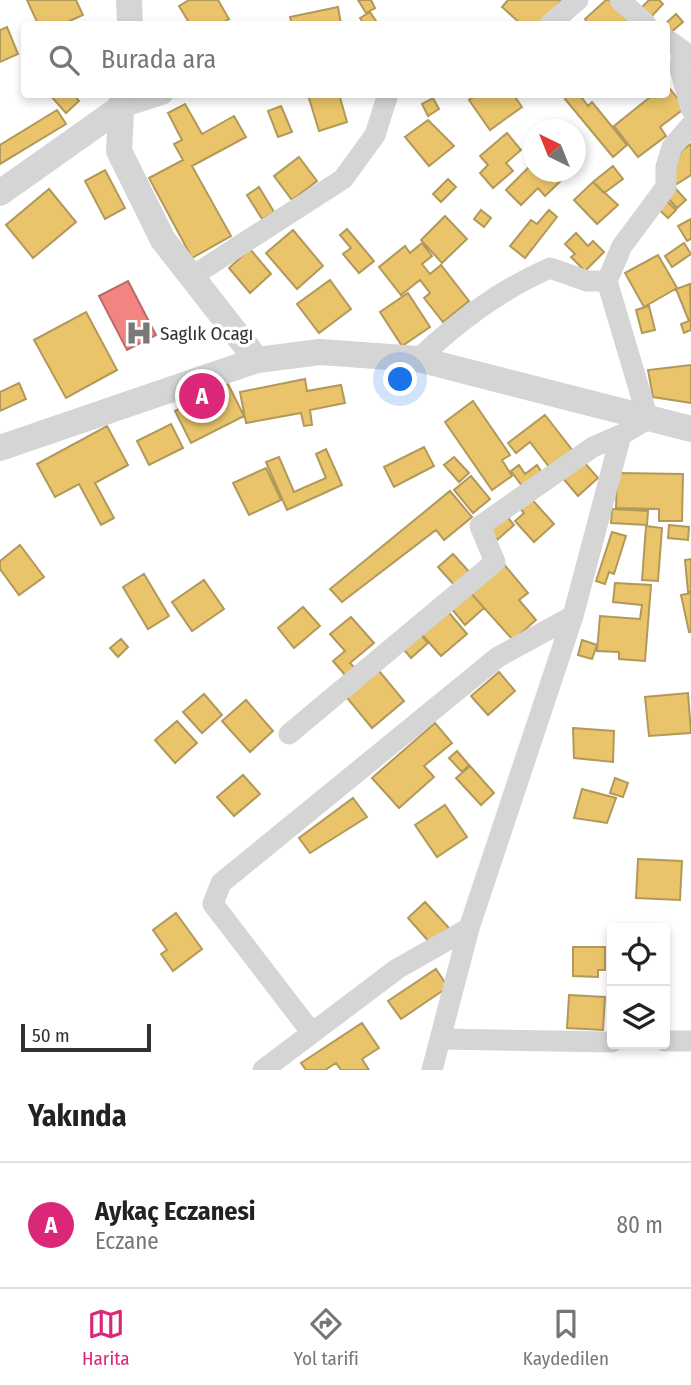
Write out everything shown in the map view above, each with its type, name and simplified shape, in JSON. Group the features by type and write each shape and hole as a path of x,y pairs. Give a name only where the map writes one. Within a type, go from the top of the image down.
{"street":[{"path":"130,0 130,21"},
{"path":"554,21 578,0"},
{"path":"620,0 643,21"},
{"path":"670,41 682,50 691,109"},
{"path":"0,193 121,102 142,98"},
{"path":"191,277 343,179 375,135 387,98"},
{"path":"121,102 119,151 163,240 257,360"},
{"path":"648,419 607,281 622,246 666,187 666,167 671,147 691,125"},
{"path":"418,359 461,319 510,285 550,268 587,281 607,281"},
{"path":"0,448 257,360 320,352 418,359 691,429"},
{"path":"289,734 495,562 480,526 593,447 648,419"},
{"path":"432,1070 469,928 573,616 621,435"},
{"path":"312,1033 214,904 221,883 498,657 573,616"},
{"path":"263,1070 397,968 469,928"},
{"path":"440,1040 607,1042"},
{"path":"670,1041 691,1041"}],"building: Konut":[{"path":"27,0 76,0 83,15 70,21 37,21"},
{"path":"189,0 218,0 229,19 188,21 179,6"},
{"path":"358,0 371,0 375,8 366,13"},
{"path":"508,0 562,0 542,21 518,21 502,7"},
{"path":"609,0 628,21 587,21 585,19"},
{"path":"649,0 659,0 663,4 650,18 641,8"},
{"path":"338,7 340,21 291,21 290,17"},
{"path":"370,12 376,21 362,21 360,18"},
{"path":"676,14 683,22 670,33 668,21"},
{"path":"7,27 18,54 0,62 0,30"},
{"path":"670,89 685,108 660,127 666,136 638,157 614,126 649,98 670,98"},
{"path":"53,98 76,98 79,101 66,113"},
{"path":"309,98 340,98 347,122 319,131"},
{"path":"433,98 439,109 428,116 422,104"},
{"path":"516,98 522,107 490,130 469,100"},
{"path":"566,98 582,98 588,106 592,102 627,145 613,157 586,124 586,119 582,119"},
{"path":"185,104 202,134 234,116 246,137 192,166 231,236 192,258 149,178 183,160 174,144 182,140 168,113"},
{"path":"281,106 292,132 278,137 268,111"},
{"path":"57,110 66,124 0,164 0,145"},
{"path":"428,120 454,146 429,166 405,137"},
{"path":"507,133 521,150 506,163 513,171 493,188 480,173 488,165 480,156"},
{"path":"691,144 691,175 677,184 671,175 682,150"},
{"path":"299,157 317,181 292,200 274,176"},
{"path":"613,166 623,179 604,193 593,182"},
{"path":"105,170 125,208 105,219 85,181"},
{"path":"523,173 523,182 560,182 545,196 538,188 521,205 506,190"},
{"path":"448,179 456,187 441,202 433,194"},
{"path":"593,182 618,205 597,224 574,200"},
{"path":"259,187 274,212 262,219 247,195"},
{"path":"674,187 686,200 677,208 665,195"},
{"path":"49,189 76,222 33,258 6,225"},
{"path":"663,197 676,210 668,218 655,206"},
{"path":"481,210 491,218 484,227 474,219"},
{"path":"549,210 557,217 525,258 510,246 531,220 537,224"},
{"path":"445,216 467,239 442,263 421,240"},
{"path":"691,219 691,239 687,241 678,226"},
{"path":"347,229 374,261 359,273 343,254 351,248 340,235"},
{"path":"293,230 323,266 297,289 266,253"},
{"path":"576,233 588,246 593,241 604,252 585,271 571,257 575,254 565,244"},
{"path":"422,243 432,256 422,264 430,274 441,265 469,301 443,322 424,298 430,293 420,280 401,295 379,267 405,246 410,253"},
{"path":"684,243 691,254 672,267 665,256"},
{"path":"250,249 271,274 250,293 229,268"},
{"path":"658,255 677,288 644,307 625,273"},
{"path":"330,280 351,309 319,333 297,304"},
{"path":"690,284 691,330 684,333 681,324 689,321 676,289"},
{"path":"408,293 430,327 402,346 380,312"},
{"path":"649,306 655,330 642,333 636,310"},
{"path":"86,312 117,370 66,398 34,340"},
{"path":"691,365 691,403 653,397 648,370"},
{"path":"305,379 307,391 341,385 345,403 310,410 312,425 304,426 301,413 246,423 240,392"},
{"path":"19,383 26,399 0,411 0,392"},
{"path":"228,384 244,416 191,443 175,411"},
{"path":"473,401 510,455 502,460 512,476 492,490 445,422"},
{"path":"545,415 573,451 550,468 530,442 516,453 508,443"},
{"path":"171,424 183,448 149,465 137,441"},
{"path":"107,426 128,465 95,483 114,518 101,525 79,484 55,497 37,464"},
{"path":"424,447 434,466 394,487 384,467"},
{"path":"326,449 342,485 287,510 266,462 279,457 294,492 326,478 316,454"},
{"path":"454,457 469,473 459,482 444,465"},
{"path":"582,460 598,478 578,496 562,477"},
{"path":"519,465 525,474 537,465 544,476 525,490 511,471"},
{"path":"266,468 281,500 249,515 233,483"},
{"path":"617,473 683,474 682,521 659,521 659,509 616,508"},
{"path":"471,476 490,499 473,513 454,490"},
{"path":"450,491 472,517 444,540 436,530 342,602 330,589"},
{"path":"527,494 554,524 534,542 515,521 524,513 516,504"},
{"path":"612,509 648,511 647,525 611,523"},
{"path":"503,512 514,525 497,540 486,527"},
{"path":"669,525 689,527 688,540 668,538"},
{"path":"646,526 662,528 658,581 642,580"},
{"path":"612,532 626,536 614,574 609,572 605,584 596,581"},
{"path":"20,545 44,577 19,595 0,569 0,561"},
{"path":"453,554 472,575 457,588 438,567"},
{"path":"691,559 691,592 688,592 685,560"},
{"path":"502,562 528,593 519,600 536,620 513,640 469,591"},
{"path":"144,574 169,616 148,629 123,587"},
{"path":"204,580 224,609 192,631 172,602"},
{"path":"615,583 651,585 645,661 619,659 619,652 597,651 600,616 640,619 642,605 613,602"},
{"path":"469,591 484,608 465,625 451,608"},
{"path":"691,593 691,632 689,632 681,595"},
{"path":"303,607 320,626 294,648 278,628"},
{"path":"445,608 467,634 441,656 418,630"},
{"path":"351,617 374,643 350,663 355,668 346,676 333,661 345,651 330,634"},
{"path":"417,630 428,643 411,658 400,645"},
{"path":"121,639 128,647 118,657 110,648"},
{"path":"582,640 597,645 592,659 578,655"},
{"path":"375,666 404,701 372,728 343,693"},
{"path":"499,672 515,691 488,715 471,696"},
{"path":"688,693 691,733 649,736 645,697"},
{"path":"204,694 222,715 202,733 183,712"},
{"path":"246,700 273,731 250,752 222,721"},
{"path":"177,721 197,743 175,763 155,740"},
{"path":"435,723 452,743 424,766 434,777 399,808 372,778"},
{"path":"573,728 614,731 613,762 574,758"},
{"path":"457,751 469,765 462,772 449,758"},
{"path":"470,766 494,793 481,805 456,778"},
{"path":"243,775 260,794 234,816 217,797"},
{"path":"615,778 628,783 623,797 610,793"},
{"path":"582,789 616,798 607,823 574,818"},
{"path":"353,798 367,817 310,853 299,838"},
{"path":"445,805 467,837 437,857 415,825"},
{"path":"638,859 682,861 680,900 636,898"},
{"path":"425,902 449,928 431,944 408,918"},
{"path":"176,913 202,949 173,971 161,954 167,950 153,930"},
{"path":"573,947 605,947 605,970 598,970 598,977 573,976"},
{"path":"436,969 448,987 401,1019 388,1001"},
{"path":"569,995 605,997 603,1030 567,1028"},
{"path":"362,1023 379,1048 362,1059 369,1070 341,1070 336,1063 325,1070 306,1070 301,1063"}],"building: Sağlık":[{"path":"128,281 156,335 127,350 99,296"}],"place":[{"name":"Saglık Ocagı","path":"139,333"},
{"name":"Aykaç Eczanesi","path":"202,396"}]}
